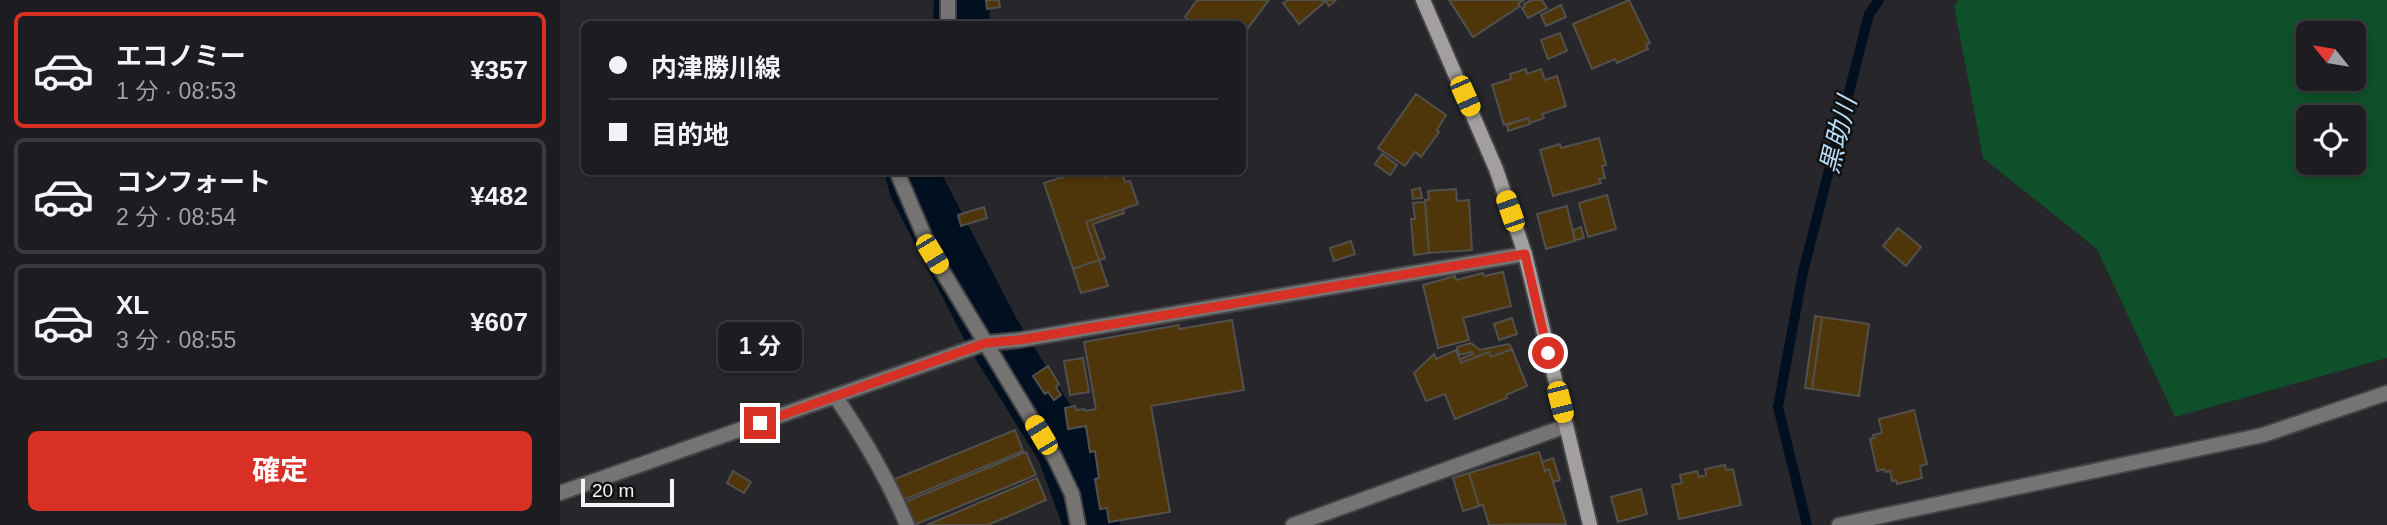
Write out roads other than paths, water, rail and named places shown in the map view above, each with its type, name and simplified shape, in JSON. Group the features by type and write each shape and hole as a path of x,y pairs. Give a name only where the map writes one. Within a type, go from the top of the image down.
{"main road":[{"path":"1423,0 1496,169 1525,254 1590,525"}],"street":[{"path":"948,0 948,21"},
{"path":"898,175 932,254 1055,458 1072,494 1078,525"},
{"path":"560,493 986,343 1019,340 1525,254"},
{"path":"1839,525 2263,435 2387,393"},
{"path":"835,396 860,433 895,497 906,525"},
{"path":"1293,525 1566,426"}],"waterway":[{"path":"961,21 962,0"},
{"name":"黒助川","path":"1807,525 1778,407 1803,272 1869,14 1879,0"},
{"path":"914,175 917,187 993,334 1064,448 1092,525"}]}
